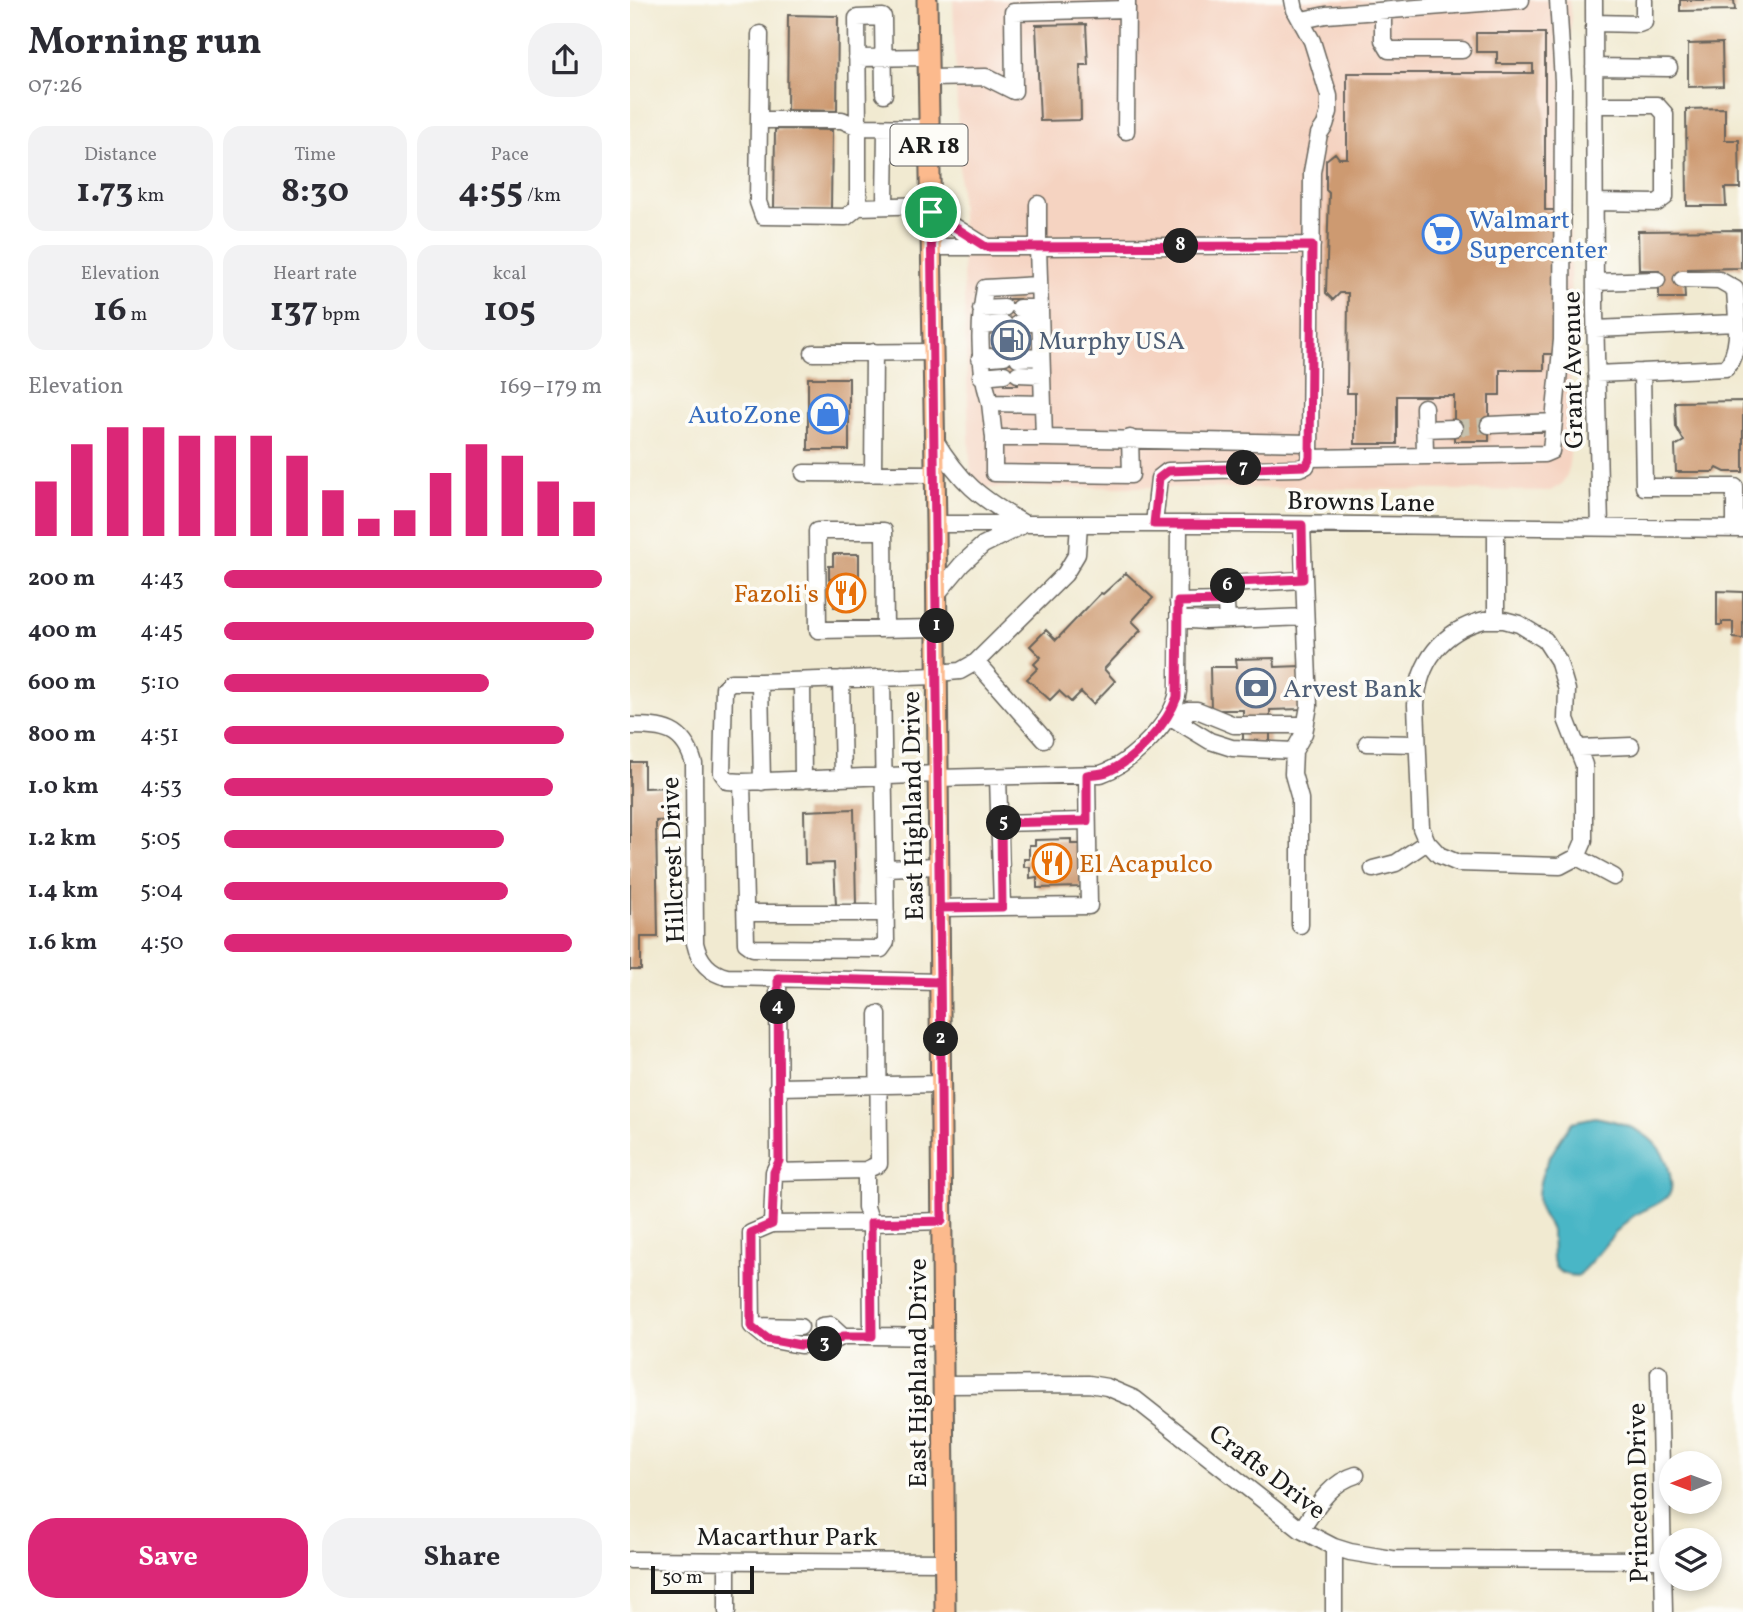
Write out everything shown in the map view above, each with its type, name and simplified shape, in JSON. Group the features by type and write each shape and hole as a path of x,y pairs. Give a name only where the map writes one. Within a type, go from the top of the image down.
{"main road":[{"name":"East Highland Drive","path":"927,0 936,524 945,1612"}],"street":[{"path":"1154,524 1159,478 1168,471 1306,466 1309,450 1312,172 1319,134 1325,125 1328,112 1329,96 1312,41 1295,10 1293,0"},
{"path":"1302,20 1326,15 1521,0"},
{"path":"995,438 1130,438 1425,456 1544,454 1551,451 1562,340 1563,81 1559,0"},
{"name":"Grant Avenue","path":"1594,0 1595,329 1600,528"},
{"path":"1594,23 1644,22 1644,0"},
{"path":"929,78 986,78 1014,91 1013,12 1036,6 1127,5 1126,131"},
{"path":"1383,11 1384,40 1389,50 1462,50"},
{"path":"858,207 857,18 883,17 884,94"},
{"path":"760,34 758,202 763,216 846,217 858,207 885,205 931,209 986,247"},
{"path":"857,58 928,57"},
{"path":"1594,67 1669,68"},
{"path":"1594,105 1657,105 1665,114 1665,197 1657,203 1595,202"},
{"path":"759,120 842,120 858,127 929,128"},
{"path":"885,205 886,129"},
{"path":"1038,204 1044,438"},
{"path":"931,247 1312,246"},
{"path":"1596,374 1726,368 1733,359 1737,344 1735,289 1719,280 1682,279"},
{"path":"1595,282 1657,280"},
{"path":"1038,285 985,288 981,317 981,376 990,403 995,438 994,473 1130,475 1130,438"},
{"path":"981,317 1040,316"},
{"path":"1595,329 1736,323"},
{"path":"873,474 874,352"},
{"path":"813,353 933,352"},
{"path":"981,376 1041,357"},
{"path":"981,358 1042,375"},
{"path":"1642,372 1644,487 1735,487 1739,529"},
{"path":"990,403 1043,404"},
{"path":"1424,407 1425,456"},
{"path":"1489,425 1554,422"},
{"path":"1424,429 1454,428"},
{"path":"934,439 966,484 988,502 1025,524"},
{"path":"804,473 935,474"},
{"name":"Browns Lane","path":"936,524 1739,529"},
{"path":"936,595 962,564 983,545 1025,524"},
{"path":"1079,524 1077,554 1065,574 976,662 960,671 882,678 731,682 724,688 722,774 729,781 742,782 884,776 1087,775 1111,771 1161,728 1188,710 1197,710 1234,725 1305,725"},
{"path":"1174,720 1178,691 1179,524"},
{"path":"1300,925 1300,799 1293,774 1294,751 1310,706 1302,525"},
{"path":"1496,527 1496,620"},
{"path":"885,629 884,531 817,531 818,630 828,630 885,629 937,628"},
{"path":"1227,621 1225,590 1229,584 1303,579"},
{"path":"1178,602 1225,601"},
{"path":"1178,620 1227,621 1305,617"},
{"path":"1484,620 1496,620 1519,624 1545,640 1553,650 1564,674 1567,690 1566,719 1584,765 1584,841 1577,857 1560,866 1458,863 1439,855 1427,842 1419,819 1417,687 1428,660 1438,645 1457,631 1484,620"},
{"path":"976,662 1044,739"},
{"path":"742,782 746,943 753,948 881,949 886,942 882,678"},
{"path":"841,679 843,778"},
{"path":"802,681 803,780"},
{"path":"760,682 762,782"},
{"path":"1174,720 1210,741 1232,748 1294,751"},
{"name":"Hillcrest Drive","path":"630,726 654,726 669,730 681,738 690,751 694,764 695,943 705,965 716,974 727,977 940,982"},
{"path":"1367,743 1417,744"},
{"path":"1579,748 1631,746"},
{"path":"939,908 1089,906 1087,775"},
{"path":"998,777 1002,907"},
{"path":"1001,823 1087,821"},
{"path":"1373,869 1396,863 1427,842"},
{"path":"1577,857 1614,877"},
{"path":"885,868 939,866"},
{"path":"746,913 886,913"},
{"path":"772,1224 774,1172 779,1161 778,978"},
{"path":"774,1172 866,1170 879,1164 878,1014"},
{"path":"778,1087 941,1084"},
{"path":"866,1170 866,1207 871,1223 872,1336"},
{"path":"751,1326 751,1233 772,1224 942,1221"},
{"path":"822,1326 831,1325 843,1336"},
{"path":"751,1326 800,1327"},
{"path":"751,1326 768,1339 800,1345 828,1344 843,1336 942,1337"},
{"name":"Princeton Drive","path":"1659,1373 1662,1528"},
{"name":"Crafts Drive","path":"943,1385 1089,1384 1118,1391 1135,1399 1301,1530 1334,1547 1368,1556 1392,1559 1659,1560"},
{"path":"1301,1530 1327,1493 1340,1481 1356,1475"},
{"path":"1334,1547 1334,1612"},
{"name":"Macarthur Park","path":"630,1560 944,1562"},
{"path":"727,1560 727,1612"},
{"name":"Princeton Drive","path":"1664,1591 1664,1612"}],"shaded area":[{"path":"953,0 1569,0 1570,454 1568,473 1561,485 1550,491 971,488"}],"water":[{"path":"1595,1117 1632,1128 1652,1141 1666,1161 1671,1190 1661,1202 1636,1214 1624,1224 1577,1276 1566,1274 1555,1267 1551,1231 1539,1207 1539,1184 1547,1162 1572,1122"}],"building":[{"path":"1680,0 1734,0 1735,10 1680,11"},
{"path":"788,15 838,16 837,111 787,110"},
{"path":"1086,24 1088,65 1080,65 1081,120 1040,121 1036,25"},
{"name":"Walmart Supercenter","path":"1476,33 1545,33 1545,210 1555,210 1555,354 1544,354 1544,370 1500,370 1500,395 1489,395 1489,441 1454,441 1454,396 1397,396 1397,444 1355,444 1355,393 1347,393 1348,293 1340,293 1333,300 1326,293 1329,193 1326,190 1326,160 1335,153 1339,158 1347,158 1347,73 1533,73 1533,64 1497,64 1497,52 1476,52"},
{"path":"1722,43 1723,86 1688,87 1688,44"},
{"path":"1725,108 1725,140 1739,140 1740,188 1725,188 1726,206 1687,206 1686,109"},
{"path":"775,129 832,130 831,210 774,209"},
{"path":"1741,230 1741,268 1688,269 1688,279 1684,279 1685,298 1659,298 1659,270 1639,270 1638,231"},
{"name":"Murphy USA","path":"1004,299 1019,299 1018,385 1004,385"},
{"name":"AutoZone","path":"808,378 849,378 849,450 808,450"},
{"path":"1743,401 1743,472 1725,472 1717,468 1714,472 1676,472 1675,446 1684,441 1676,427 1675,402"},
{"name":"Fazoli's","path":"833,554 859,554 859,606 834,607 834,579 829,579"},
{"path":"1126,573 1153,598 1132,621 1141,630 1104,669 1115,681 1093,704 1081,692 1071,702 1059,691 1050,700 1027,679 1038,668 1034,664 1041,657 1030,646 1046,630 1056,640 1101,593"},
{"path":"1717,591 1743,592 1743,639 1733,638 1733,622 1717,625"},
{"name":"Arvest Bank","path":"1274,658 1275,667 1301,666 1302,709 1270,710 1270,743 1243,743 1243,710 1211,710 1210,667 1237,667 1236,659"},
{"path":"630,762 644,762 644,788 673,787 673,820 656,821 658,937 641,937 641,970 630,970"},
{"path":"854,809 856,905 836,905 834,863 805,864 804,811"},
{"name":"El Acapulco","path":"1071,839 1071,844 1080,844 1080,877 1083,878 1083,887 1037,888 1037,877 1030,878 1030,867 1024,867 1024,859 1029,859 1029,845 1035,845 1035,840"}],"tunnel":[{"path":"1454,428 1489,425"}],"place":[{"name":"Walmart Supercenter","path":"1442,234"},
{"name":"Murphy USA","path":"1011,340"},
{"name":"AutoZone","path":"828,414"},
{"name":"Fazoli's","path":"846,593"},
{"name":"Arvest Bank","path":"1256,688"},
{"name":"El Acapulco","path":"1052,863"}],"route":[{"path":"931,212 936,524 939,908 940,982 942,1221 871,1223 872,1336 843,1336 828,1344 800,1345 768,1339 751,1326 751,1233 772,1224 774,1172 779,1161 778,978 940,982 939,908 1002,907 1001,823 1087,821 1087,775 1111,771 1124,762 1161,728 1173,710 1178,691 1178,602 1225,601 1225,590 1229,584 1238,582 1303,579 1302,525 1154,524 1159,478 1168,471 1306,466 1310,458 1312,246 986,247 931,212"}]}
